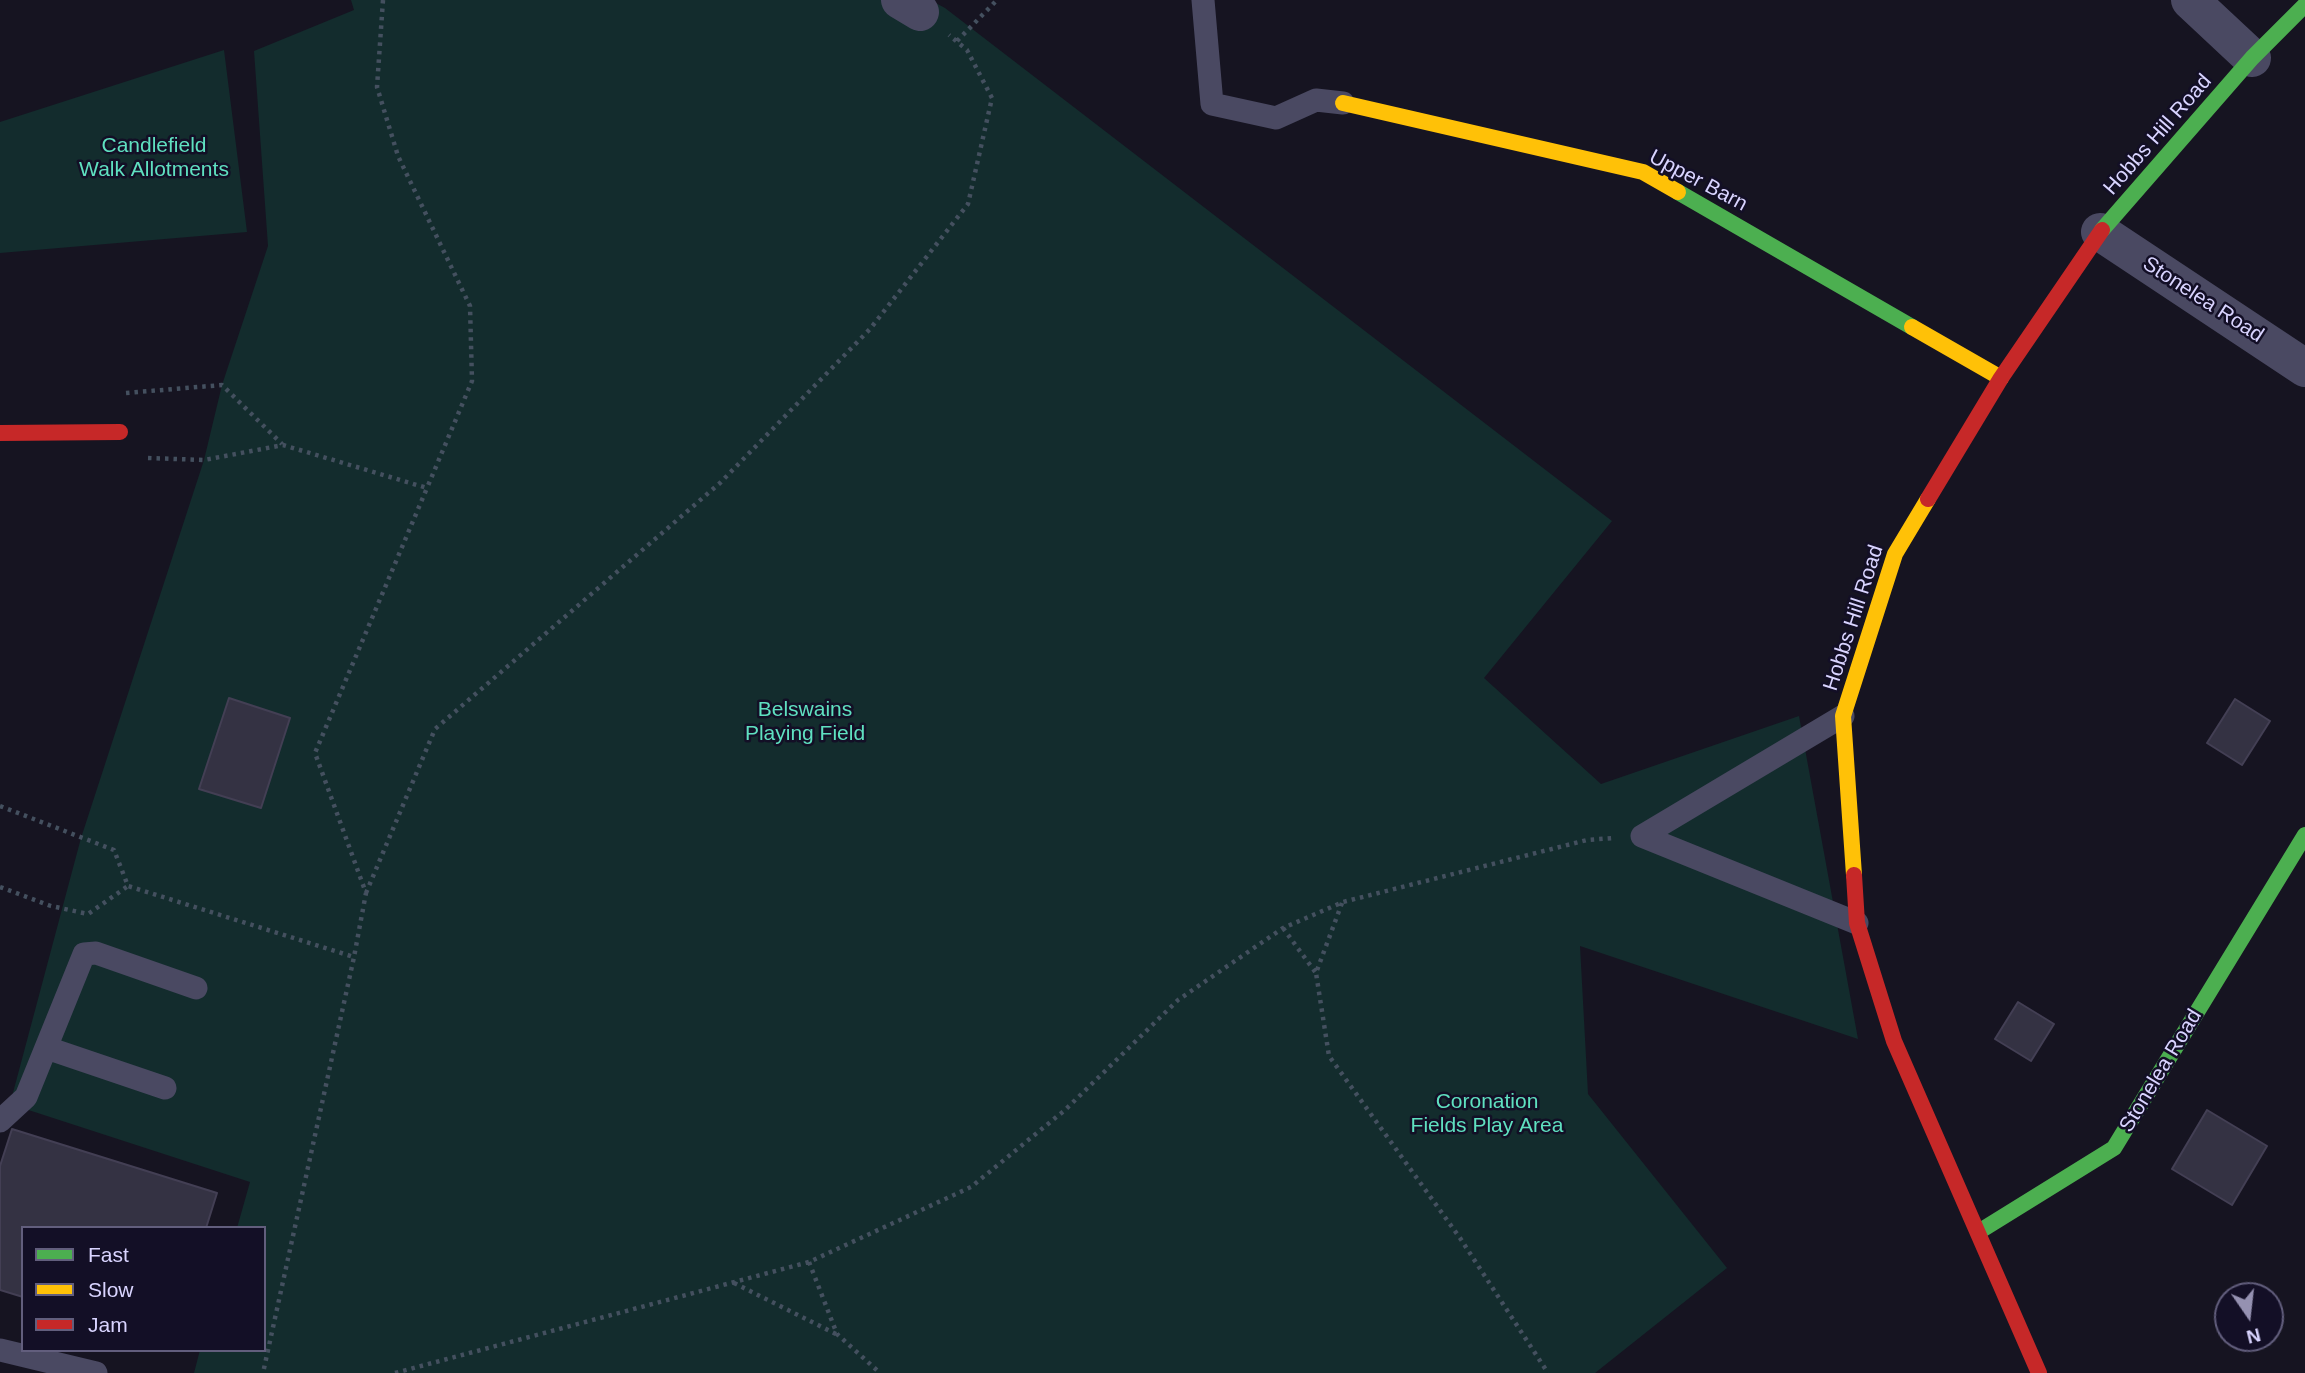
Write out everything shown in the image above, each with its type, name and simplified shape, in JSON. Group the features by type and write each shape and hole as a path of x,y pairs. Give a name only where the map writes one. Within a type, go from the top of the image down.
{"street":[{"path":"2190,0 2252,58"},
{"name":"Hobbs Hill Road","path":"1980,1231 1894,1041 1857,923 1843,716 1895,554 2001,378 2100,232 2252,58 2305,5"},
{"name":"Upper Barn","path":"1343,103 1643,172 2001,378"},
{"name":"Stonelea Road","path":"2100,232 2305,368"},
{"path":"0,433 120,432"},
{"name":"Stonelea Road","path":"1980,1231 2115,1148 2305,835"},
{"path":"1980,1231 2039,1373"}],"lane":[{"path":"1203,0 1212,104 1276,118 1316,100 1343,103"},
{"path":"1642,836 1843,716"},
{"path":"1642,836 1857,923"},
{"path":"0,1121 26,1097 84,954 96,953 196,988"},
{"path":"47,1048 165,1088"},
{"path":"0,1350 96,1373"}],"path":[{"path":"366,893 315,753 472,381 470,306 398,156 377,88 383,0"},
{"path":"957,41 998,0"},
{"path":"263,1373 366,893 435,729 720,483 870,329 968,204 992,98 968,50 910,6"},
{"path":"222,385 283,445"},
{"path":"204,460 283,445 428,488"},
{"path":"0,806 114,850 128,886"},
{"path":"395,1373 809,1262 971,1187 1065,1110 1178,1000 1283,928 1343,902 1587,840 1642,836"},
{"path":"128,886 354,957"},
{"path":"0,887 51,906 88,914 128,886"},
{"path":"1316,974 1343,902"},
{"path":"1283,928 1316,974 1329,1056 1460,1238 1548,1373"},
{"path":"809,1262 837,1334"},
{"path":"733,1283 837,1334 880,1373"}],"green space":[{"name":"Belswains Playing Field","path":"351,0 930,0 945,8 1612,521 1484,678 1601,784 1799,716 1858,1039 1580,946 1588,1094 1727,1268 1595,1373 194,1373 199,1352 266,1352 266,1226 238,1226 250,1182 10,1104 81,838 204,460 222,385 268,246 254,51 354,10"},
{"name":"Candlefield Walk Allotments","path":"224,50 247,232 0,253 0,122"}],"building":[{"path":"229,698 290,718 261,808 199,789"},
{"path":"2235,699 2270,721 2242,765 2207,743"},
{"path":"2018,1002 2054,1024 2031,1061 1995,1039"},
{"path":"2207,1110 2267,1146 2232,1205 2172,1169"},
{"path":"12,1129 217,1193 207,1226 21,1226 21,1296 0,1290 0,1166"}],"traffic: fast":[{"path":"2102,230 2252,58 2305,5"},
{"path":"1678,192 1912,327"},
{"path":"1980,1231 2114,1148 2305,835"}],"traffic: slow":[{"path":"1343,103 1643,172 1678,192"},
{"path":"1912,327 2001,378"},
{"path":"1854,875 1843,716 1895,554 1928,499"}],"traffic: jam":[{"path":"1928,499 2001,378 2102,230"},
{"path":"0,433 120,432"},
{"path":"1854,875 1857,923 1894,1041 2039,1373"}],"park label":[{"name":"Coronation Fields Play Area","path":"1487,1114"}]}
